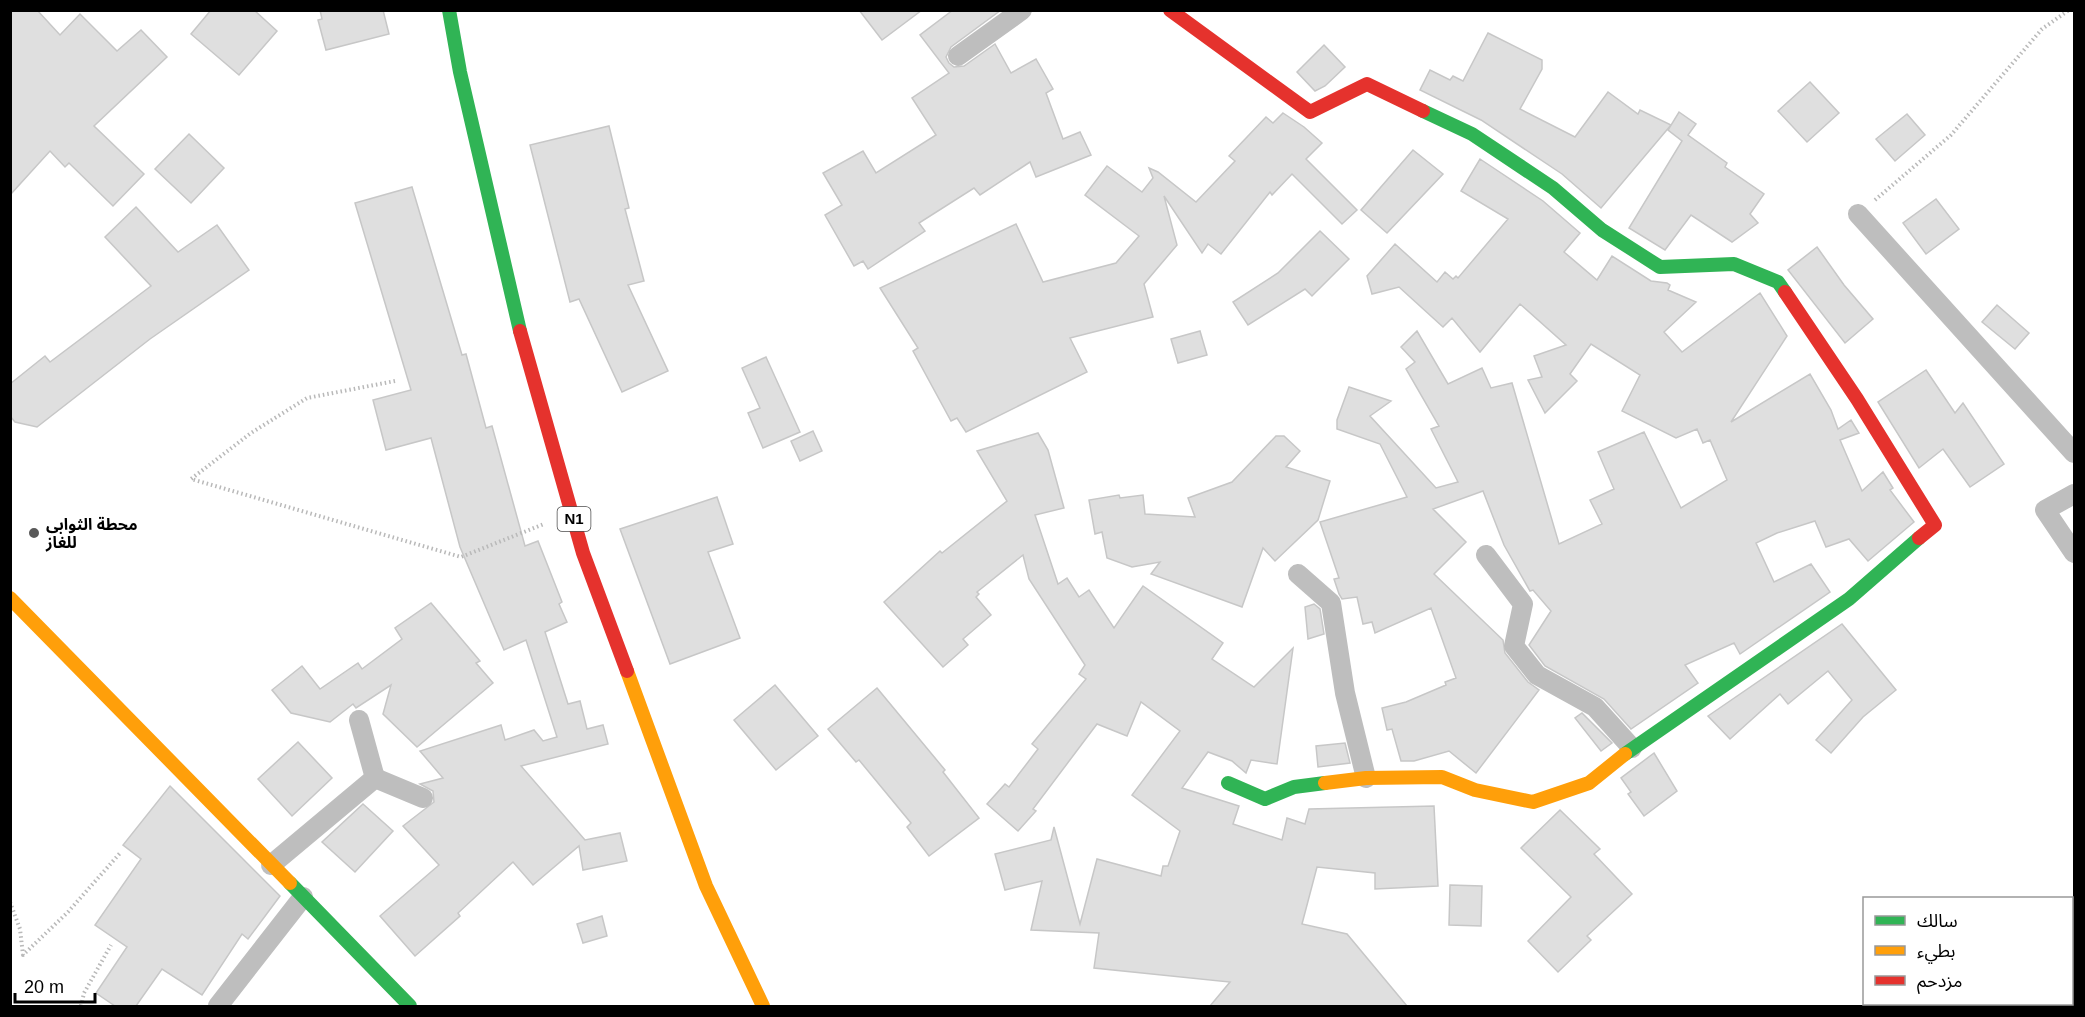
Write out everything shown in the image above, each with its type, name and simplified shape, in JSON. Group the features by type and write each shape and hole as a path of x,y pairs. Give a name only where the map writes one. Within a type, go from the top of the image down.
{"main road":[{"name":"N1","path":"449,10 460,72 519,324 583,553 706,886 762,1006"},
{"path":"1170,10 1310,112 1367,84 1472,134 1553,188 1602,230 1660,267 1734,264 1778,282 1857,399 1935,525 1849,599 1632,748 1589,783 1533,802 1475,790 1442,777 1366,778 1294,787 1264,799 1228,783"},
{"path":"10,598 410,1006"}],"street":[{"path":"958,56 1022,10"},
{"path":"1858,214 2074,453"},
{"path":"2074,494 2045,510 2074,553"},
{"path":"1486,555 1523,604 1514,646 1537,675 1595,707 1632,748"},
{"path":"1298,574 1331,603 1345,693 1366,778"},
{"path":"359,720 375,778"},
{"path":"271,864 375,778"},
{"path":"375,778 423,798"},
{"path":"218,1006 303,897"}],"path":[{"path":"1858,214 1952,135 2042,29 2068,10"},
{"path":"395,381 307,398 250,433 190,479 461,557 572,512"},
{"path":"10,902 20,929 23,955 68,912 121,852"},
{"path":"81,1006 84,993 111,945"}],"building":[{"path":"10,10 37,10 60,35 80,14 117,51 141,30 167,57 94,126 144,174 113,206 69,163 65,167 50,151 10,195"},
{"path":"211,10 254,10 277,31 239,75 191,34"},
{"path":"320,10 383,10 389,34 326,50 318,20 322,19"},
{"path":"859,10 922,10 882,40"},
{"path":"953,10 1001,10 951,47 946,57 949,63 954,67 964,66 995,44 1011,73 1036,59 1053,89 1046,93 1063,139 1080,132 1091,155 1036,177 1030,162 980,195 974,188 919,223 925,231 868,269 863,261 854,266 825,215 842,205 823,173 863,151 876,173 936,135 912,98 949,73 920,35"},
{"path":"1488,33 1542,60 1542,69 1520,109 1575,137 1608,92 1638,114 1640,110 1671,125 1601,208 1562,174 1481,120 1420,90 1430,70 1450,80 1453,76 1463,81"},
{"path":"1324,45 1345,67 1325,86 1315,91 1297,72"},
{"path":"1810,82 1839,113 1807,142 1778,111"},
{"path":"1679,112 1696,124 1688,135 1727,163 1725,167 1764,194 1750,214 1758,223 1732,242 1691,215 1665,250 1629,228 1682,141 1668,130"},
{"path":"1283,113 1322,143 1306,159 1357,210 1342,224 1292,174 1272,195 1270,192 1221,254 1208,244 1202,253 1164,196 1177,245 1144,284 1153,317 1070,338 1087,372 966,432 957,418 951,421 913,351 918,348 880,288 1016,224 1043,282 1116,263 1139,236 1085,195 1107,166 1142,192 1153,178 1149,168 1158,172 1196,202 1235,161 1229,156 1266,117 1273,123"},
{"path":"1907,114 1925,135 1895,161 1876,139"},
{"path":"609,126 629,208 625,209 644,281 628,285 668,371 622,392 579,299 570,302 530,145"},
{"path":"189,134 224,168 191,203 155,169"},
{"path":"1413,150 1443,174 1387,233 1361,210"},
{"path":"1480,159 1543,201 1580,233 1564,252 1597,280 1612,256 1651,281 1667,283 1670,285 1668,290 1696,302 1664,332 1682,352 1760,293 1787,336 1731,422 1810,374 1831,410 1838,429 1851,420 1859,433 1840,440 1862,491 1883,472 1893,488 1890,490 1914,522 1868,561 1849,539 1826,547 1815,521 1777,533 1756,543 1774,582 1811,564 1830,592 1740,654 1734,643 1685,665 1698,683 1631,729 1604,699 1545,666 1529,645 1551,611 1533,590 1530,591 1504,545 1483,491 1433,509 1466,542 1434,574 1503,640 1505,653 1528,682 1539,690 1476,773 1449,751 1414,761 1401,761 1392,729 1387,730 1382,708 1406,702 1446,685 1445,682 1456,678 1431,608 1375,633 1372,622 1363,624 1357,597 1342,599 1334,579 1339,578 1320,522 1407,497 1380,444 1337,429 1337,420 1349,387 1391,401 1370,416 1436,488 1458,482 1431,429 1439,426 1406,369 1415,362 1401,347 1417,331 1448,384 1482,368 1491,388 1512,383 1559,544 1602,524 1590,500 1614,489 1598,452 1644,432 1681,508 1727,480 1710,440 1703,443 1697,429 1676,438 1622,411 1640,375 1591,344 1570,374 1577,381 1545,413 1528,380 1542,377 1534,356 1566,345 1520,304 1480,352 1452,318 1443,327 1399,287 1372,294 1367,276 1395,244 1437,282 1445,272 1453,279 1456,276 1458,278 1508,219 1461,191"},
{"path":"412,187 462,355 466,354 486,428 492,426 525,546 538,541 562,602 559,604 567,622 545,632 568,704 580,701 587,729 603,725 608,744 521,766 585,840 620,833 627,861 583,870 579,846 533,885 513,862 458,913 460,916 415,956 380,916 439,865 403,826 434,802 433,791 420,784 443,778 420,751 501,725 505,740 534,730 543,741 557,737 526,640 504,650 460,547 431,438 386,450 373,400 411,390 355,203"},
{"path":"1936,199 1959,229 1926,254 1903,223"},
{"path":"136,207 178,252 217,225 249,270 150,339 37,427 15,422 10,416 10,384 45,356 50,362 151,286 105,237"},
{"path":"1320,231 1349,259 1312,296 1305,289 1248,325 1233,302 1278,273"},
{"path":"1817,247 1844,285 1873,319 1845,343 1788,270"},
{"path":"1997,305 2029,333 2015,349 1982,322"},
{"path":"1200,331 1207,355 1178,363 1171,339"},
{"path":"766,357 800,432 763,448 748,413 760,408 742,368"},
{"path":"1926,370 1955,413 1963,403 2004,464 1970,487 1943,449 1919,468 1878,402"},
{"path":"813,431 822,451 800,461 791,441"},
{"path":"1038,433 1048,450 1064,508 1035,515 1058,584 1067,578 1079,597 1089,590 1114,628 1143,586 1223,643 1212,659 1254,687 1293,648 1277,764 1251,760 1246,773 1232,761 1208,752 1182,788 1239,806 1233,824 1282,840 1287,818 1305,824 1309,809 1434,806 1438,886 1375,889 1375,873 1317,867 1302,924 1347,934 1407,1006 1210,1006 1230,982 1094,968 1099,933 1031,930 1042,881 1005,890 995,854 1051,840 1054,827 1080,924 1097,859 1161,876 1163,866 1168,866 1180,831 1132,795 1180,731 1141,702 1127,736 1097,724 1033,809 1036,811 1018,831 987,804 1005,784 1009,787 1038,749 1032,744 1086,679 1079,674 1085,665 1029,579 1023,555 977,592 979,594 976,597 991,615 963,639 968,645 943,667 884,602 940,551 942,553 1007,501 977,451"},
{"path":"1276,436 1284,436 1300,451 1286,467 1330,481 1318,520 1275,561 1263,548 1242,607 1151,574 1160,562 1132,567 1107,558 1102,532 1095,534 1089,500 1119,495 1120,498 1143,495 1145,514 1195,517 1188,498 1232,482"},
{"path":"717,497 733,544 708,552 740,638 670,664 620,529"},
{"path":"431,603 480,661 476,663 493,683 417,747 383,714 391,685 356,708 353,704 330,722 291,713 272,690 302,666 320,689 358,663 362,669 402,639 395,628"},
{"path":"1314,604 1320,609 1324,634 1308,639 1305,607"},
{"path":"1842,624 1896,690 1863,717 1831,753 1816,740 1852,700 1828,671 1788,704 1780,694 1730,739 1708,716"},
{"path":"775,685 818,736 776,770 734,720"},
{"path":"877,688 945,770 943,772 979,818 929,856 907,827 911,823 859,760 856,762 828,729"},
{"path":"1582,713 1612,743 1601,751 1575,718"},
{"path":"298,742 332,778 292,816 258,779"},
{"path":"1345,743 1350,763 1318,767 1316,746"},
{"path":"1654,753 1677,791 1644,816 1628,794 1631,792 1621,778"},
{"path":"170,786 280,896 248,939 242,934 202,995 162,969 136,1006 115,1006 96,993 127,947 95,925 141,859 123,845"},
{"path":"363,804 393,831 355,872 322,842"},
{"path":"1560,810 1600,849 1594,854 1632,894 1587,936 1591,940 1558,972 1528,941 1571,897 1521,848"},
{"path":"1450,885 1482,886 1481,926 1449,925"},
{"path":"602,916 607,936 583,943 577,924"}],"traffic: fast":[{"path":"449,10 460,72 520,331"},
{"path":"1423,111 1472,134 1553,188 1602,230 1660,267 1734,264 1778,282 1785,292"},
{"path":"1625,754 1849,599 1919,538"},
{"path":"1228,783 1265,799 1294,787 1325,783"},
{"path":"290,883 410,1006"}],"traffic: slow":[{"path":"10,598 290,883"},
{"path":"627,671 706,886 763,1006"},
{"path":"1325,783 1366,778 1442,777 1475,790 1533,802 1589,783 1625,754"}],"traffic: jam":[{"path":"1170,10 1310,112 1367,84 1423,111"},
{"path":"1785,292 1857,399 1935,525 1919,538"},
{"path":"520,331 583,553 627,671"}],"place":[{"name":"محطة الثوابي للغاز","path":"34,533"}]}
